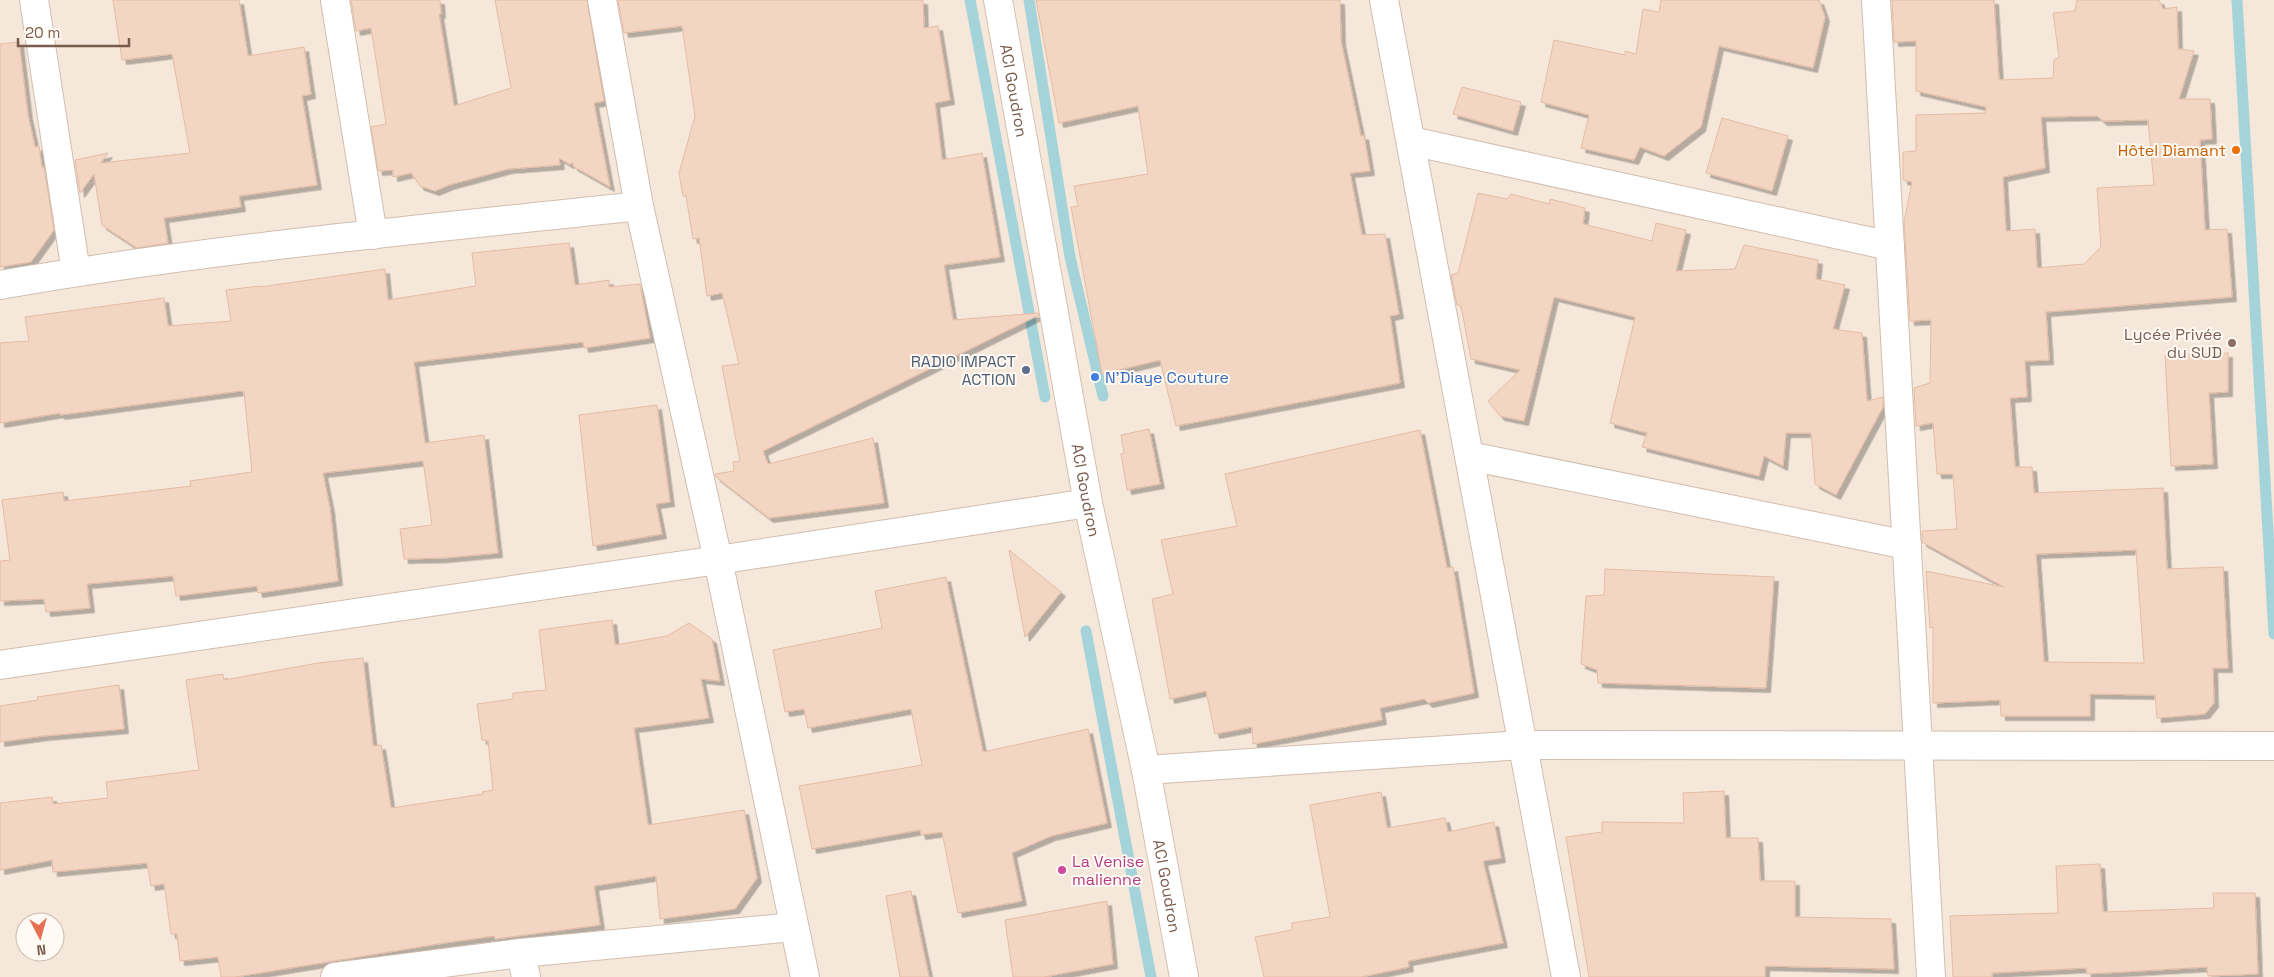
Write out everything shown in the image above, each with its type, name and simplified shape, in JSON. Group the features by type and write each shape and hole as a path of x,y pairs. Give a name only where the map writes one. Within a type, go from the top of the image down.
{"street":[{"path":"34,0 76,272"},
{"path":"335,0 373,234"},
{"path":"602,0 639,206 718,560 805,977"},
{"name":"ACI Goudron","path":"998,0 1088,503 1146,770 1184,977"},
{"path":"1384,0 1566,977"},
{"path":"1876,0 1932,977"},
{"path":"1410,141 1890,246"},
{"path":"0,285 76,272 373,234 639,206"},
{"path":"1469,456 1907,545"},
{"path":"0,665 718,560 1088,503"},
{"path":"1146,770 1524,746 2274,746"},
{"path":"335,977 524,965 794,927"}],"shaded area":[{"path":"0,0 2274,0 2274,977 0,977"}],"building":[{"path":"113,0 239,0 248,56 304,47 311,94 302,96 317,185 239,196 241,207 164,218 168,243 137,248 102,225 94,174 80,193 75,160 108,153 101,163 190,153 172,54 122,60"},
{"path":"351,0 440,0 441,14 439,14 454,106 511,88 495,0 587,0 604,101 594,103 610,187 573,166 573,163 569,164 559,158 560,165 508,169 449,185 435,191 420,186 411,173 393,177 393,170 378,171 371,127 386,124 371,28 356,31"},
{"path":"618,0 923,0 924,28 938,26 950,100 935,103 942,160 982,153 1000,257 944,265 953,320 1038,313 1039,315 763,451 768,464 873,438 884,503 769,518 716,477 715,474 734,471 733,462 740,461 722,366 739,364 722,293 707,296 699,238 693,239 686,196 683,196 679,173 695,116 682,26 624,33"},
{"path":"1036,0 1340,0 1341,41 1361,136 1364,135 1370,171 1350,173 1362,235 1385,234 1399,314 1390,316 1400,383 1176,426 1160,360 1102,374 1071,207 1078,206 1074,186 1148,174 1138,106 1059,123"},
{"path":"1661,0 1819,0 1825,17 1813,68 1719,46 1701,127 1664,156 1640,147 1634,160 1581,148 1589,115 1541,102 1554,40 1625,55 1625,51 1636,54 1643,9 1659,12"},
{"path":"1892,0 1994,0 1999,80 2053,78 2054,60 2059,57 2053,13 2075,11 2077,0 2159,0 2163,9 2177,7 2178,49 2194,51 2179,99 2210,99 2212,139 2200,140 2205,230 2227,229 2232,297 2046,312 2049,360 2025,361 2027,397 2010,398 2015,467 2032,467 2034,493 2163,488 2167,569 2223,567 2228,668 2213,668 2214,703 2205,714 2157,718 2155,695 2090,694 2090,716 2001,716 2000,700 1933,703 1933,627 1930,628 1926,571 2004,587 1922,542 1922,531 1957,529 1953,474 1937,474 1933,423 1916,426 1914,388 1930,383 1931,320 1910,321 1904,222 1912,182 1903,180 1903,152 1916,151 1916,115 1985,113 1986,107 1916,91 1916,41 1894,42","holes":["2097,116 2103,121 2148,120 2154,185 2097,188 2101,247 2084,264 2037,268 2035,229 2006,231 2003,177 2045,168 2041,117","2136,550 2144,663 2044,662 2036,554"]},
{"path":"19,42 28,115 35,147 39,146 42,168 44,167 54,230 31,262 0,267 0,44"},
{"path":"1462,87 1521,102 1513,131 1453,114"},
{"path":"1722,118 1788,136 1772,191 1706,173"},
{"path":"1478,193 1507,199 1511,194 1549,204 1550,199 1585,208 1583,224 1652,241 1656,223 1686,230 1676,271 1735,269 1744,245 1818,260 1816,279 1845,285 1833,329 1862,333 1867,401 1883,397 1883,407 1836,495 1815,484 1811,433 1786,433 1783,466 1764,456 1759,476 1642,447 1647,433 1610,423 1635,317 1554,297 1524,421 1500,416 1488,401 1520,370 1471,359 1461,306 1457,305 1451,275 1458,273"},
{"path":"569,243 575,285 609,280 609,287 640,284 650,338 584,348 583,342 414,362 425,443 484,435 498,553 444,558 404,559 400,529 432,525 423,461 323,473 330,508 338,581 258,593 257,586 176,596 173,576 87,584 90,608 46,612 44,599 0,601 0,561 10,560 2,500 63,492 64,501 191,486 190,481 252,472 244,392 240,391 60,415 60,413 0,423 0,343 29,341 25,317 164,298 168,326 231,321 226,290 385,269 388,300 476,286 472,253"},
{"path":"2228,353 2228,392 2209,393 2213,464 2171,466 2165,355"},
{"path":"657,405 670,502 656,504 662,534 593,546 579,415"},
{"path":"1149,429 1160,484 1127,490 1121,454 1124,453 1121,435"},
{"path":"1420,430 1447,568 1453,567 1474,693 1428,703 1424,699 1380,708 1382,720 1253,744 1252,727 1215,734 1206,691 1170,699 1152,599 1173,594 1161,540 1237,526 1225,474"},
{"path":"1009,550 1061,592 1025,637"},
{"path":"1605,569 1774,577 1766,688 1598,683 1597,670 1581,664 1586,596 1604,595"},
{"path":"946,577 983,752 1088,729 1107,823 1051,836 1012,853 1022,901 958,913 942,832 921,835 920,830 812,849 799,786 922,765 911,709 808,728 804,709 785,712 773,650 882,628 875,591"},
{"path":"612,620 615,645 667,636 689,623 712,639 720,681 701,679 709,718 634,728 648,825 744,810 757,878 735,909 660,919 656,876 594,886 600,925 495,939 494,936 235,977 221,977 218,957 180,961 177,934 171,934 164,884 151,886 147,863 53,872 52,860 0,870 0,803 52,797 53,804 108,798 106,782 199,770 186,680 223,674 224,680 318,663 363,658 373,746 381,745 391,808 483,794 482,792 493,790 488,741 482,740 477,704 513,699 513,693 546,690 539,630"},
{"path":"119,685 124,729 0,742 0,706 38,700 37,697"},
{"path":"1724,791 1726,838 1758,838 1760,881 1795,881 1795,917 1891,919 1894,969 1765,966 1765,977 1589,977 1566,837 1602,832 1602,822 1684,823 1683,793"},
{"path":"1381,792 1387,828 1445,818 1448,832 1494,822 1501,858 1483,861 1503,943 1408,961 1409,967 1361,977 1264,977 1255,937 1292,930 1292,923 1330,917 1310,805"},
{"path":"2100,864 2103,912 2214,908 2213,893 2255,893 2258,974 2208,976 2207,967 2087,974 2086,968 1992,973 1992,977 1953,977 1950,916 2058,913 2056,866"},
{"path":"911,891 929,977 900,977 886,896"},
{"path":"1107,901 1113,964 1044,977 1013,977 1005,920"}],"waterway":[{"path":"970,0 1045,397"},
{"path":"1029,0 1070,257 1103,396"},
{"path":"2237,0 2274,634"},
{"path":"1086,631 1151,977"}],"place":[{"name":"Hôtel Diamant","path":"2236,150"},
{"name":"Lycée Privée du SUD","path":"2232,343"},
{"name":"RADIO IMPACT ACTION","path":"1026,370"},
{"name":"N'Diaye Couture","path":"1095,377"},
{"name":"La Venise malienne","path":"1062,870"}]}
